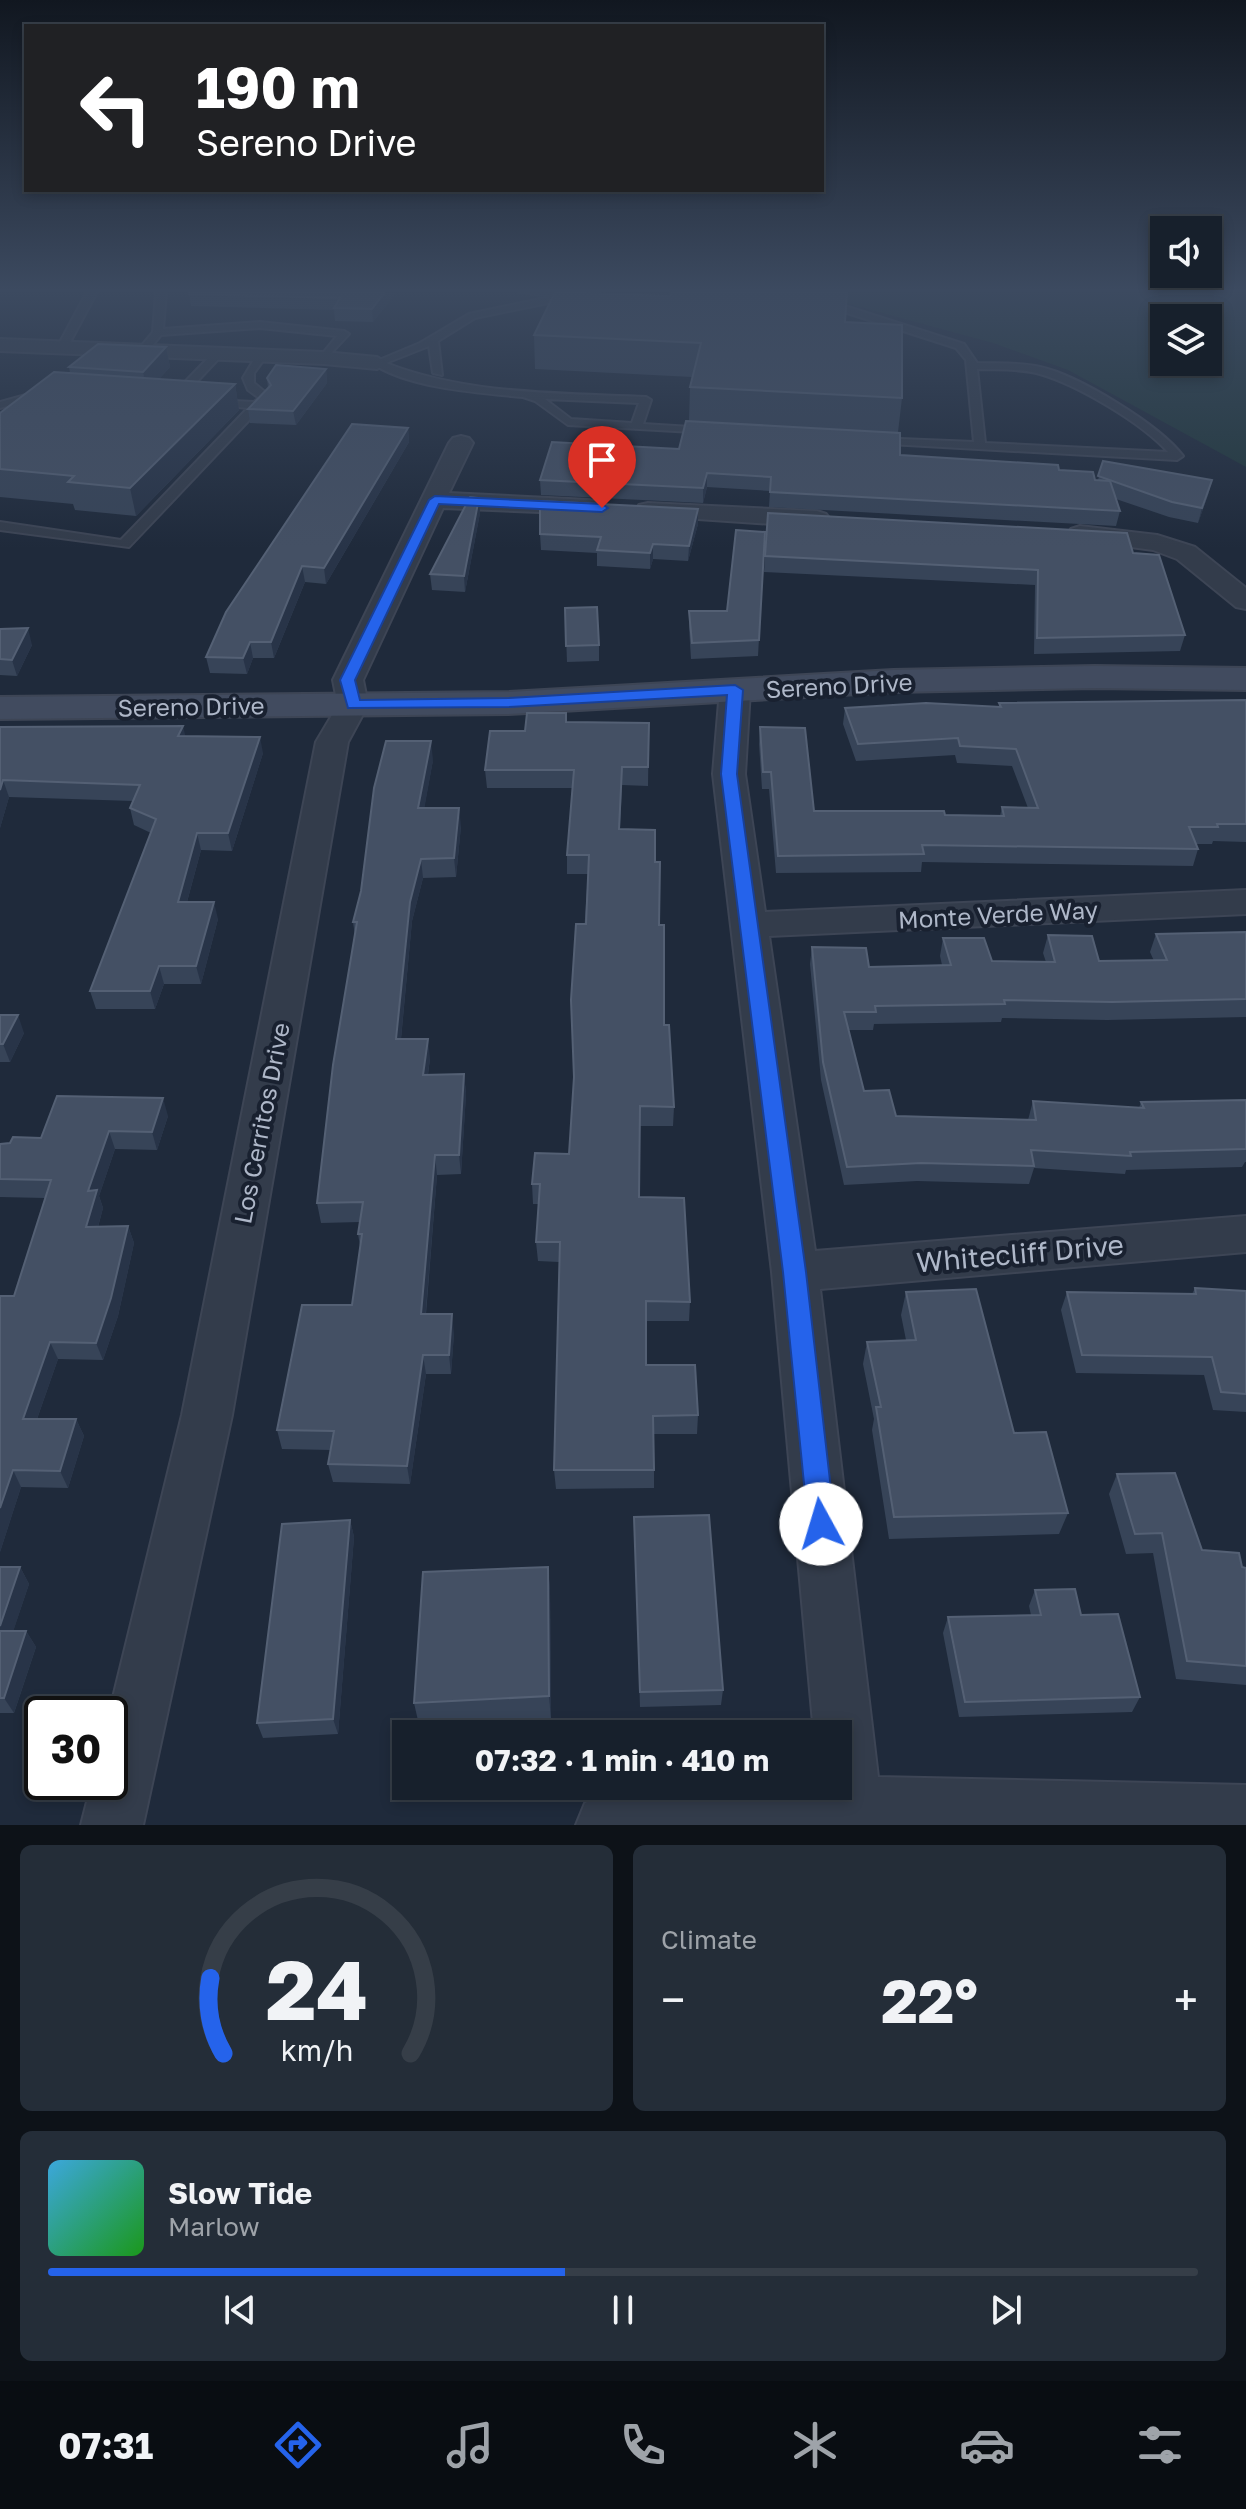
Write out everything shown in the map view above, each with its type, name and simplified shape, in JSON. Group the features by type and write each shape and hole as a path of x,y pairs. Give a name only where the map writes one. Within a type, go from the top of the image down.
{"street":[{"name":"Los Cerritos Drive","path":"112,1825 207,1415 332,742 353,705 348,680 461,443"},
{"path":"435,500 838,521"},
{"path":"1058,533 1157,543 1186,553 1246,601"},
{"name":"Sereno Drive","path":"0,708 509,703 924,680 1095,677 1246,679"},
{"path":"735,690 729,774 795,1272 851,1807"},
{"name":"Monte Verde Way","path":"751,925 1246,902"},
{"name":"Whitecliff Drive","path":"795,1272 1246,1234"},
{"path":"607,1825 851,1807 1246,1815"}],"lane":[{"path":"189,384 196,377"},
{"path":"0,526 124,544 266,397 255,392 248,377"},
{"path":"415,377 520,392 646,400 637,426"},
{"path":"450,377 474,386"},
{"path":"972,377 980,447"},
{"path":"861,441 1177,456 1173,447 1144,426 1057,377"},
{"path":"0,391 29,395"},
{"path":"0,405 29,395 58,392"},
{"path":"520,392 539,399 568,422 727,433"},
{"path":"198,401 257,405"},
{"path":"874,429 899,431 935,444"}],"green space":[{"path":"1081,377 1246,377 1246,467"}],"building":[{"path":"47,377 132,377 235,384 130,488 68,482 74,476 0,469 0,413"},
{"path":"320,377 293,411 248,409 271,385 267,378"},
{"path":"692,377 902,377 902,398 690,387"},
{"path":"686,421 900,433 900,455 1058,465 1059,470 1093,472 1095,480 1110,481 1120,511 770,492 771,477 707,473 703,488 540,480 552,442 679,449"},
{"path":"352,424 408,428 324,568 302,566 271,642 250,642 243,658 206,657 226,612"},
{"path":"1103,461 1212,480 1202,508 1172,502 1098,476"},
{"path":"470,497 479,498 464,576 430,574"},
{"path":"540,501 698,509 689,546 653,544 650,553 597,550 601,537 540,534"},
{"path":"768,513 1127,533 1133,553 1159,555 1185,635 1037,638 1038,570 765,556"},
{"path":"736,530 765,532 759,640 692,643 689,611 727,611"},
{"path":"597,607 599,645 566,646 565,608"},
{"path":"28,628 12,660 0,659 0,629"},
{"path":"1246,700 1246,824 1189,827 1198,849 922,845 924,854 778,856 771,772 763,772 760,727 805,728 814,811 944,811 945,815 1004,816 1002,807 1038,808 1016,749 960,746 958,738 858,744 845,708 926,703 1001,707 999,703"},
{"path":"527,713 566,713 566,722 649,723 648,767 622,767 619,829 655,830 655,862 660,862 659,925 664,925 664,1025 669,1025 674,1107 640,1106 639,1197 684,1198 690,1302 646,1301 646,1365 695,1365 698,1415 653,1416 654,1470 554,1470 560,1242 536,1242 540,1184 532,1184 535,1153 569,1154 574,1077 571,1000 576,924 586,924 589,855 567,855 574,770 485,770 490,731 525,731"},
{"path":"183,726 178,736 260,737 228,833 197,833 178,902 214,902 196,966 159,966 150,991 90,991 156,819 130,808 140,785 3,780 0,790 0,727"},
{"path":"386,741 431,741 418,808 459,808 454,858 421,859 410,902 396,1039 428,1039 423,1075 464,1074 459,1155 435,1155 421,1314 452,1314 449,1355 423,1355 407,1466 328,1464 334,1431 277,1430 302,1305 352,1305 362,1234 358,1234 363,1202 317,1203 333,1065 357,922 353,922 361,891 374,788"},
{"path":"1246,932 1246,999 1112,1002 1004,1000 1005,1004 875,1006 876,1012 844,1012 864,1091 889,1090 896,1116 1036,1120 1033,1101 1144,1108 1141,1102 1246,1100 1246,1149 1130,1152 1131,1156 1031,1150 1034,1166 921,1163 847,1167 823,1062 812,947 866,948 869,967 951,965 943,938 984,938 992,961 1055,962 1048,935 1092,936 1099,961 1167,960 1156,934"},
{"path":"0,1015 18,1015 3,1044 0,1044"},
{"path":"57,1096 163,1098 152,1132 109,1131 88,1191 97,1190 86,1227 128,1226 111,1298 96,1343 50,1342 23,1419 76,1419 60,1471 13,1470 0,1508 0,1296 14,1296 51,1180 0,1179 0,1144 10,1143 13,1137 41,1138"},
{"path":"1195,1288 1246,1291 1246,1394 1221,1392 1212,1357 1082,1355 1067,1292 1196,1294"},
{"path":"976,1289 1014,1433 1046,1432 1068,1513 894,1517 876,1407 881,1407 867,1342 916,1340 906,1292"},
{"path":"1175,1473 1202,1550 1239,1553 1242,1567 1246,1568 1246,1666 1187,1661 1162,1533 1135,1534 1117,1474"},
{"path":"709,1515 723,1690 640,1692 634,1517"},
{"path":"350,1520 333,1719 257,1723 282,1524"},
{"path":"0,1567 20,1567 0,1626"},
{"path":"548,1567 549,1696 414,1703 423,1572"},
{"path":"1075,1589 1081,1615 1118,1614 1140,1697 965,1702 948,1617 1041,1615 1035,1590"},
{"path":"0,1631 26,1631 4,1698 0,1698"}],"route":[{"path":"602,508 435,500 348,680 353,705 509,703 735,690 729,774 795,1272 821,1524"}]}
